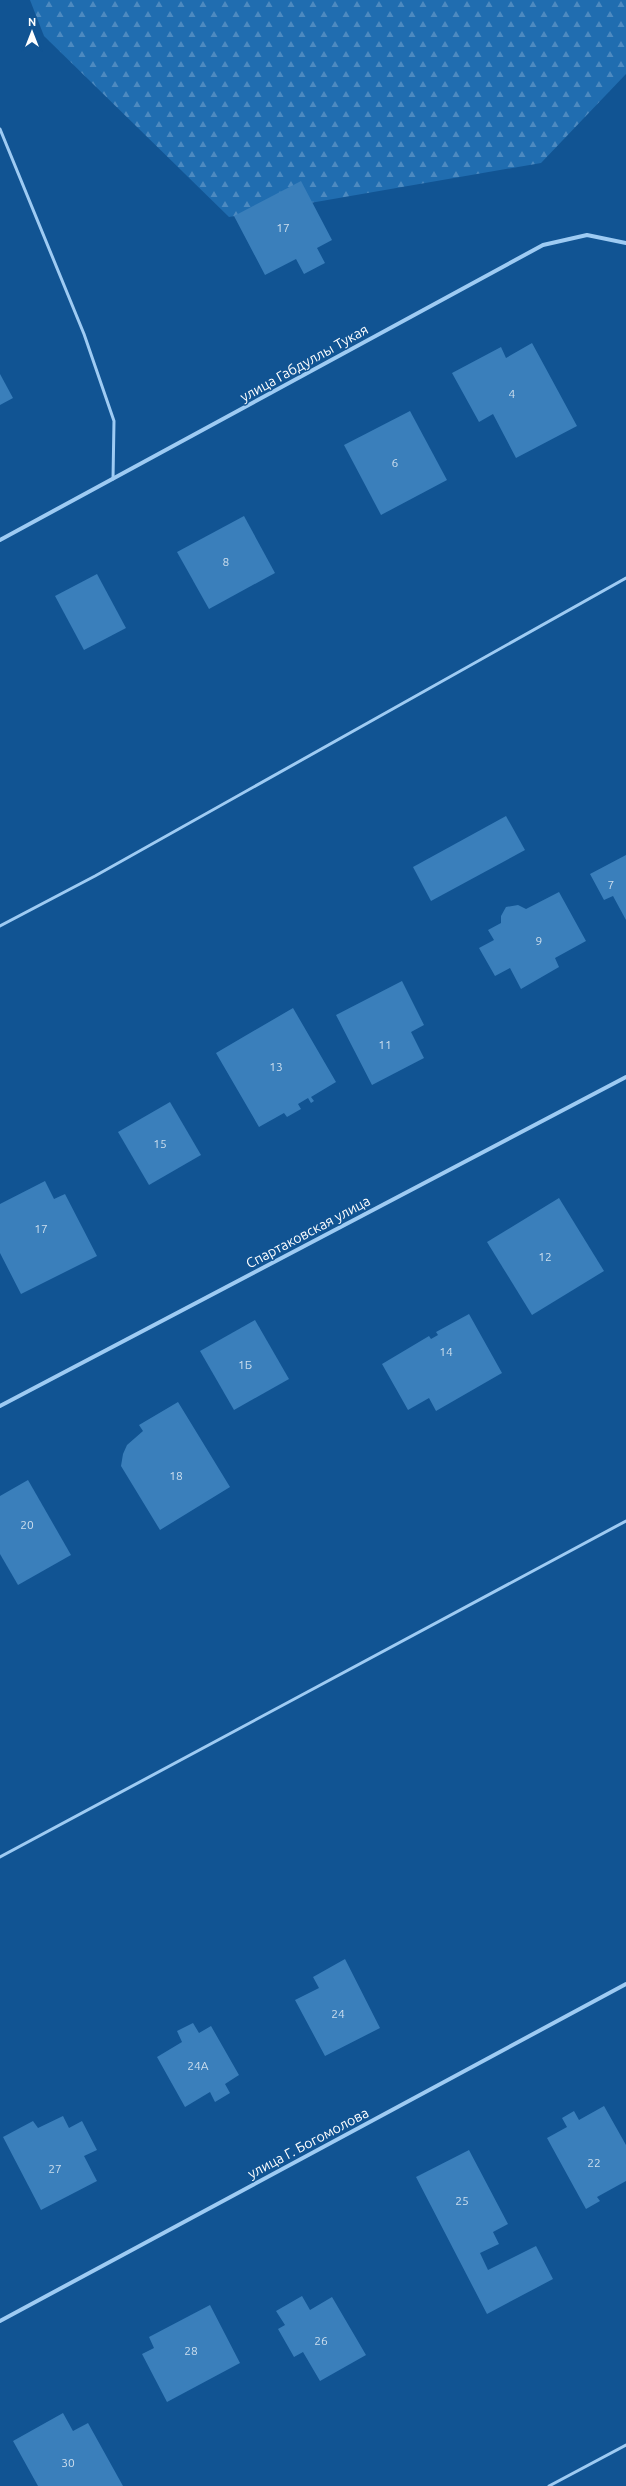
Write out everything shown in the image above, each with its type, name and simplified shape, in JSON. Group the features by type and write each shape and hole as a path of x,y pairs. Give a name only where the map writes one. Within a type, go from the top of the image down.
{"street":[{"name":"улица Габдуллы Тукая","path":"0,540 113,480 542,245 587,235 626,243"},
{"name":"Спартаковская улица","path":"0,1406 626,1077"},
{"name":"улица Г. Богомолова","path":"0,2321 626,1984"}],"lane":[{"path":"0,129 84,334 114,421 113,480"},
{"path":"0,926 96,876 626,578"},
{"path":"0,1858 626,1521"},
{"path":"549,2486 626,2445"}],"green space":[{"path":"30,0 626,0 626,74 541,163 229,217 44,36"}],"building":[{"path":"301,181 332,240 317,248 325,263 304,274 296,259 265,275 234,216"},
{"path":"532,343 577,426 516,458 493,414 479,422 452,373 501,347 506,358"},
{"path":"0,374 13,398 0,405"},
{"path":"410,411 447,480 381,515 344,445"},
{"path":"244,516 275,573 209,609 177,552"},
{"path":"97,574 126,628 84,650 55,596"},
{"path":"506,816 525,850 431,901 413,867"},
{"path":"626,855 626,920 613,896 604,900 590,874"},
{"path":"559,892 586,941 555,958 559,967 521,989 510,968 495,976 479,948 494,940 488,930 501,923 501,916 506,907 518,905 526,909"},
{"path":"402,981 424,1025 411,1032 424,1058 372,1085 336,1015"},
{"path":"293,1008 336,1082 311,1097 314,1101 311,1103 308,1098 298,1104 301,1109 287,1117 284,1113 259,1127 216,1053"},
{"path":"170,1102 201,1155 149,1185 118,1132"},
{"path":"45,1181 54,1199 65,1194 97,1256 21,1294 0,1253 0,1204"},
{"path":"559,1198 604,1271 532,1315 487,1242"},
{"path":"469,1314 502,1373 436,1411 429,1398 408,1410 382,1364 429,1336 431,1339 438,1335 436,1332"},
{"path":"255,1320 289,1379 234,1410 200,1351"},
{"path":"178,1402 230,1487 160,1530 121,1466 123,1454 127,1445 143,1431 139,1425"},
{"path":"28,1480 71,1555 18,1585 0,1554 0,1496"},
{"path":"345,1959 380,2028 325,2056 295,2000 319,1988 313,1977"},
{"path":"193,2023 199,2033 211,2026 239,2075 225,2084 230,2093 215,2102 210,2092 185,2107 157,2057 182,2042 177,2031"},
{"path":"604,2106 626,2145 626,2181 597,2197 600,2201 586,2209 547,2138 567,2127 562,2118 574,2111 579,2120"},
{"path":"63,2116 69,2128 82,2121 97,2150 84,2156 97,2181 41,2210 3,2137 33,2121 38,2128"},
{"path":"469,2150 508,2224 493,2232 499,2244 480,2253 488,2270 536,2246 553,2279 487,2314 416,2177"},
{"path":"302,2296 310,2310 332,2297 366,2355 320,2381 303,2352 294,2357 278,2329 285,2325 276,2311"},
{"path":"210,2305 240,2363 167,2402 142,2354 154,2348 149,2337"},
{"path":"63,2413 73,2431 88,2423 123,2486 38,2486 13,2441"}]}
